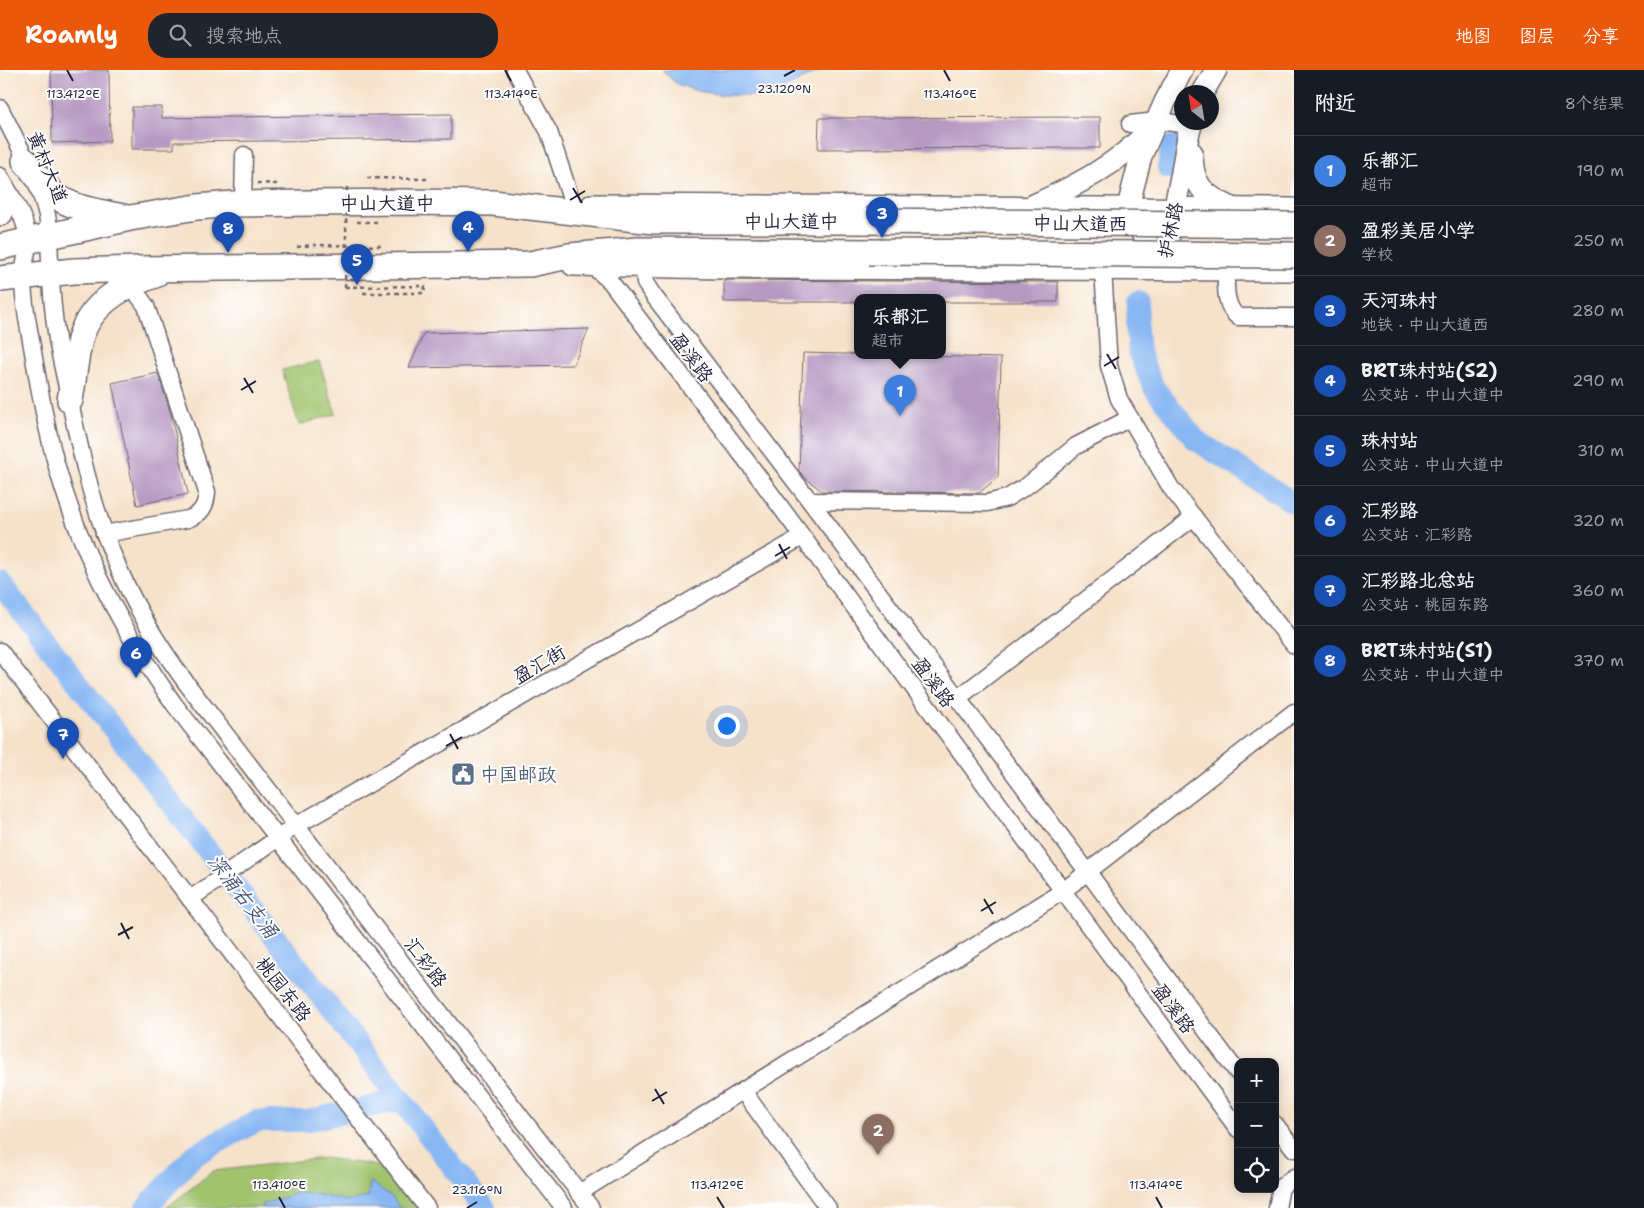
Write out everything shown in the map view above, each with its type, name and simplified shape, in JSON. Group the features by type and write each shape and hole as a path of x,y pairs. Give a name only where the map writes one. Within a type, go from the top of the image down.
{"highway":[{"path":"25,161 52,192 62,200 86,209 130,218"},
{"path":"0,193 0,213"},
{"name":"中山大道中","path":"0,246 130,218 197,207 243,204 404,202 515,205 654,221 866,221"},
{"name":"中山大道西","path":"866,221 1294,225"},
{"name":"中山大道中","path":"12,278 50,274 176,268 530,264 569,256 638,250 869,252"},
{"name":"中山大道西","path":"869,252 1294,255"},
{"path":"70,400 81,336 88,321 112,294 130,284 176,268"}],"main road":[{"path":"1128,207 1141,156 1182,70"},
{"path":"1207,85 1216,70"},
{"path":"1026,208 1090,177 1137,143 1157,121"},
{"name":"护林路","path":"1162,270 1190,130"},
{"path":"1192,130 1192,166 1196,180 1203,191 1215,200 1235,209"},
{"path":"515,205 1294,209"},
{"name":"护林路","path":"1128,207 1162,270"},
{"path":"988,269 1000,263 1011,254 1017,239 1016,230 1009,219 993,208"},
{"path":"530,264 644,267 1294,270"}],"street":[{"path":"515,70 549,132 573,205"},
{"name":"黄村大道","path":"0,108 44,206 39,239 12,278"},
{"path":"1130,124 1157,121 1174,122"},
{"path":"243,204 244,155"},
{"name":"黄村大道","path":"0,176 23,220 39,239 50,274"},
{"name":"盈溪路","path":"591,265 610,281 749,464 1234,1124"},
{"name":"盈溪路","path":"644,267 645,283 1234,1068"},
{"path":"1103,269 1109,366 1119,399 1171,488 1294,644"},
{"path":"1226,270 1230,308 1238,317 1294,317"},
{"name":"汇彩路","path":"50,274 57,339 85,468 104,534 132,597 158,642 182,677 488,1077 591,1208"},
{"path":"12,278 27,320 46,419 61,480 81,537 105,592 135,646 174,704 564,1208"},
{"path":"104,534 188,520 204,508 207,502 208,492 146,306 130,284"},
{"path":"624,300 650,289"},
{"path":"810,501 979,503 1007,498 1028,485 1076,446 1130,418"},
{"path":"958,698 1194,517"},
{"name":"盈汇街","path":"190,899 297,825 802,537"},
{"name":"桃园东路","path":"0,651 427,1208"},
{"path":"579,1193 1063,891 1294,712"},
{"path":"248,800 266,786"},
{"path":"471,1090 488,1077"},
{"path":"743,1091 828,1208"},
{"path":"496,1120 512,1108"},
{"path":"1279,1129 1294,1149"},
{"path":"1279,1184 1294,1177"},
{"path":"1277,1208 1278,1193"}],"path":[{"path":"367,178 389,178"},
{"path":"347,184 345,287 424,286 424,293 362,293"}],"green space":[{"path":"319,361 336,414 299,425 282,370"},
{"path":"325,1158 392,1168 419,1208 166,1208 213,1171"}],"water":[{"path":"662,70 821,70 772,94 750,96 697,91 677,84"},
{"path":"370,1181 392,1197 400,1208 262,1208 261,1205 296,1193 315,1194 348,1201 368,1197"}],"building":[{"path":"51,70 109,70 110,141 52,143"},
{"path":"132,107 162,107 162,118 451,114 451,139 174,142 174,149 132,149"},
{"path":"1100,117 1100,148 818,149 819,118"},
{"path":"724,280 1058,282 1058,302 946,302 946,294 854,294 854,302 724,302"},
{"path":"589,329 573,365 409,368 424,333"},
{"path":"803,353 854,354 854,359 946,359 946,357 1001,358 998,477 979,493 822,491 799,471"},
{"path":"158,373 171,415 188,494 137,505 112,383"}],"waterway":[{"path":"1168,168 1172,146"},
{"path":"1138,302 1137,329 1139,353 1154,388 1196,440 1294,503"},
{"name":"深涌右支涌","path":"0,583 485,1208"},
{"path":"146,1208 193,1156 257,1121 306,1121 401,1100"}],"place":[{"name":"天河珠村","path":"882,238"},
{"name":"BRT珠村站(S2)","path":"468,252"},
{"name":"BRT珠村站(S1)","path":"228,253"},
{"name":"珠村站","path":"357,285"},
{"name":"乐都汇","path":"900,416"},
{"name":"汇彩路","path":"136,678"},
{"name":"汇彩路北总站","path":"63,759"},
{"name":"中国邮政","path":"463,774"},
{"name":"盈彩美居小学","path":"878,1155"}]}
